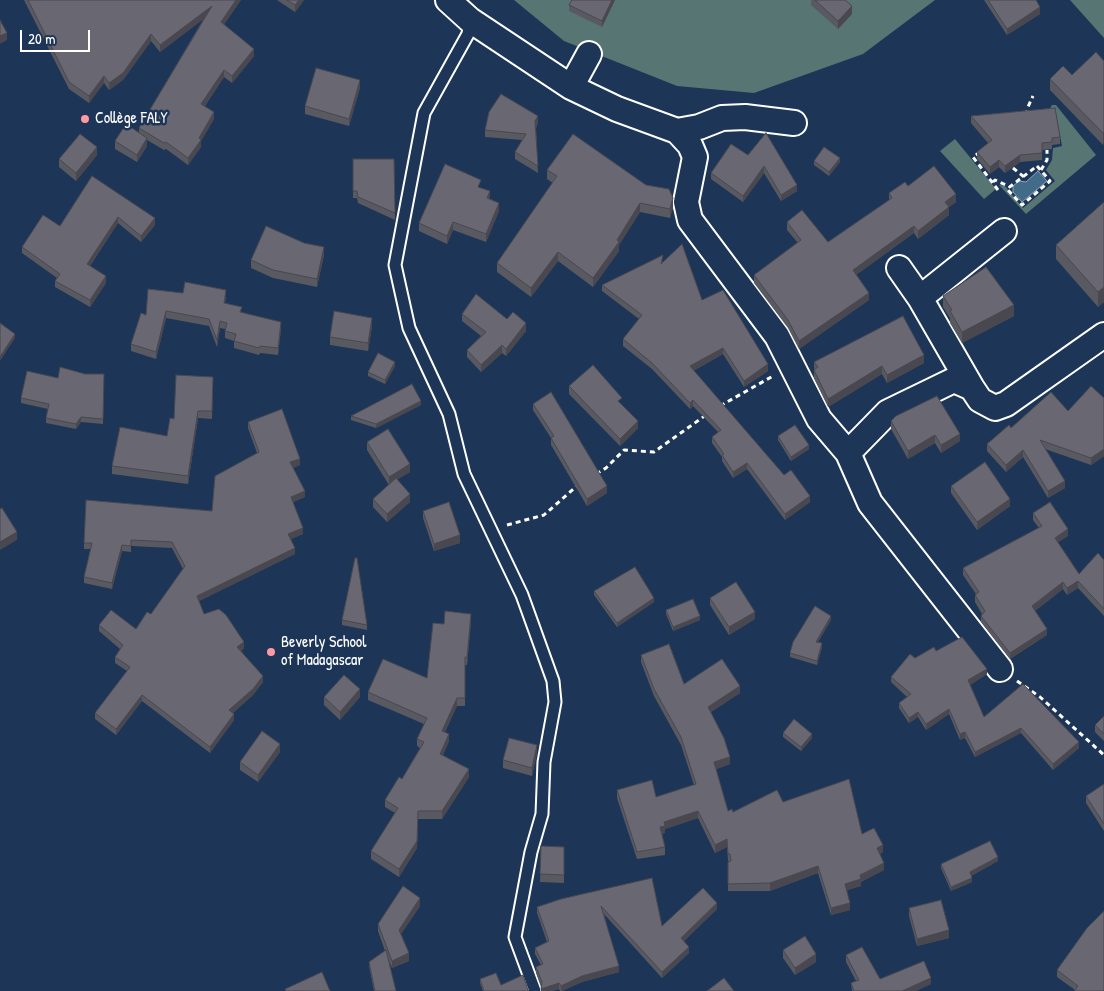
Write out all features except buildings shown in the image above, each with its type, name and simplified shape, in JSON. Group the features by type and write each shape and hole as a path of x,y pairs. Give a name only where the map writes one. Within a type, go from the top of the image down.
{"street":[{"path":"448,0 470,20 571,87 617,109 677,131 690,145 696,157 686,202 690,220 772,329 819,419 848,453 870,503 1000,669"},
{"path":"571,87 589,54"},
{"path":"677,131 700,127 722,118 745,116 794,122"},
{"path":"920,298 1004,231"},
{"path":"899,268 920,298 980,400 995,408 1006,404 1104,335"},
{"path":"848,453 888,412 954,380 972,388"}],"lane":[{"path":"470,20 468,34 424,113 395,265 408,328 449,414 464,474 522,595 553,681 555,702 544,762 542,814 531,852 515,937 534,991"}],"path":[{"path":"1027,118 1027,109 1033,96"},
{"path":"986,148 973,157 998,190"},
{"path":"1041,170 1046,160 1047,150"},
{"path":"1038,166 1041,170 1050,180 1022,205 1007,189 1038,166"},
{"path":"1013,168 1024,177"},
{"path":"993,182 995,180 1010,187"},
{"path":"716,409 760,382 792,368"},
{"path":"591,477 606,468 624,450 654,452 708,414"},
{"path":"490,530 544,514 583,482"},
{"path":"1000,669 1040,697 1104,755"}],"green space":[{"path":"514,0 935,0 863,54 754,93 677,86 564,41"},
{"path":"1070,0 1104,0 1104,38 1095,28"},
{"path":"1052,105 1056,105 1096,155 1026,214 999,185 1005,186 1023,208 1055,181 1046,170 1052,160 1053,148 1062,146 1056,114 1049,110"},
{"path":"955,139 996,189 984,199 940,151"}],"water":[{"path":"1038,171 1047,181 1022,202 1013,192 1013,186 1019,181 1026,182"}],"place":[{"name":"Collège FALY","path":"85,119"},
{"name":"Beverly School of Madagascar","path":"271,652"}]}
